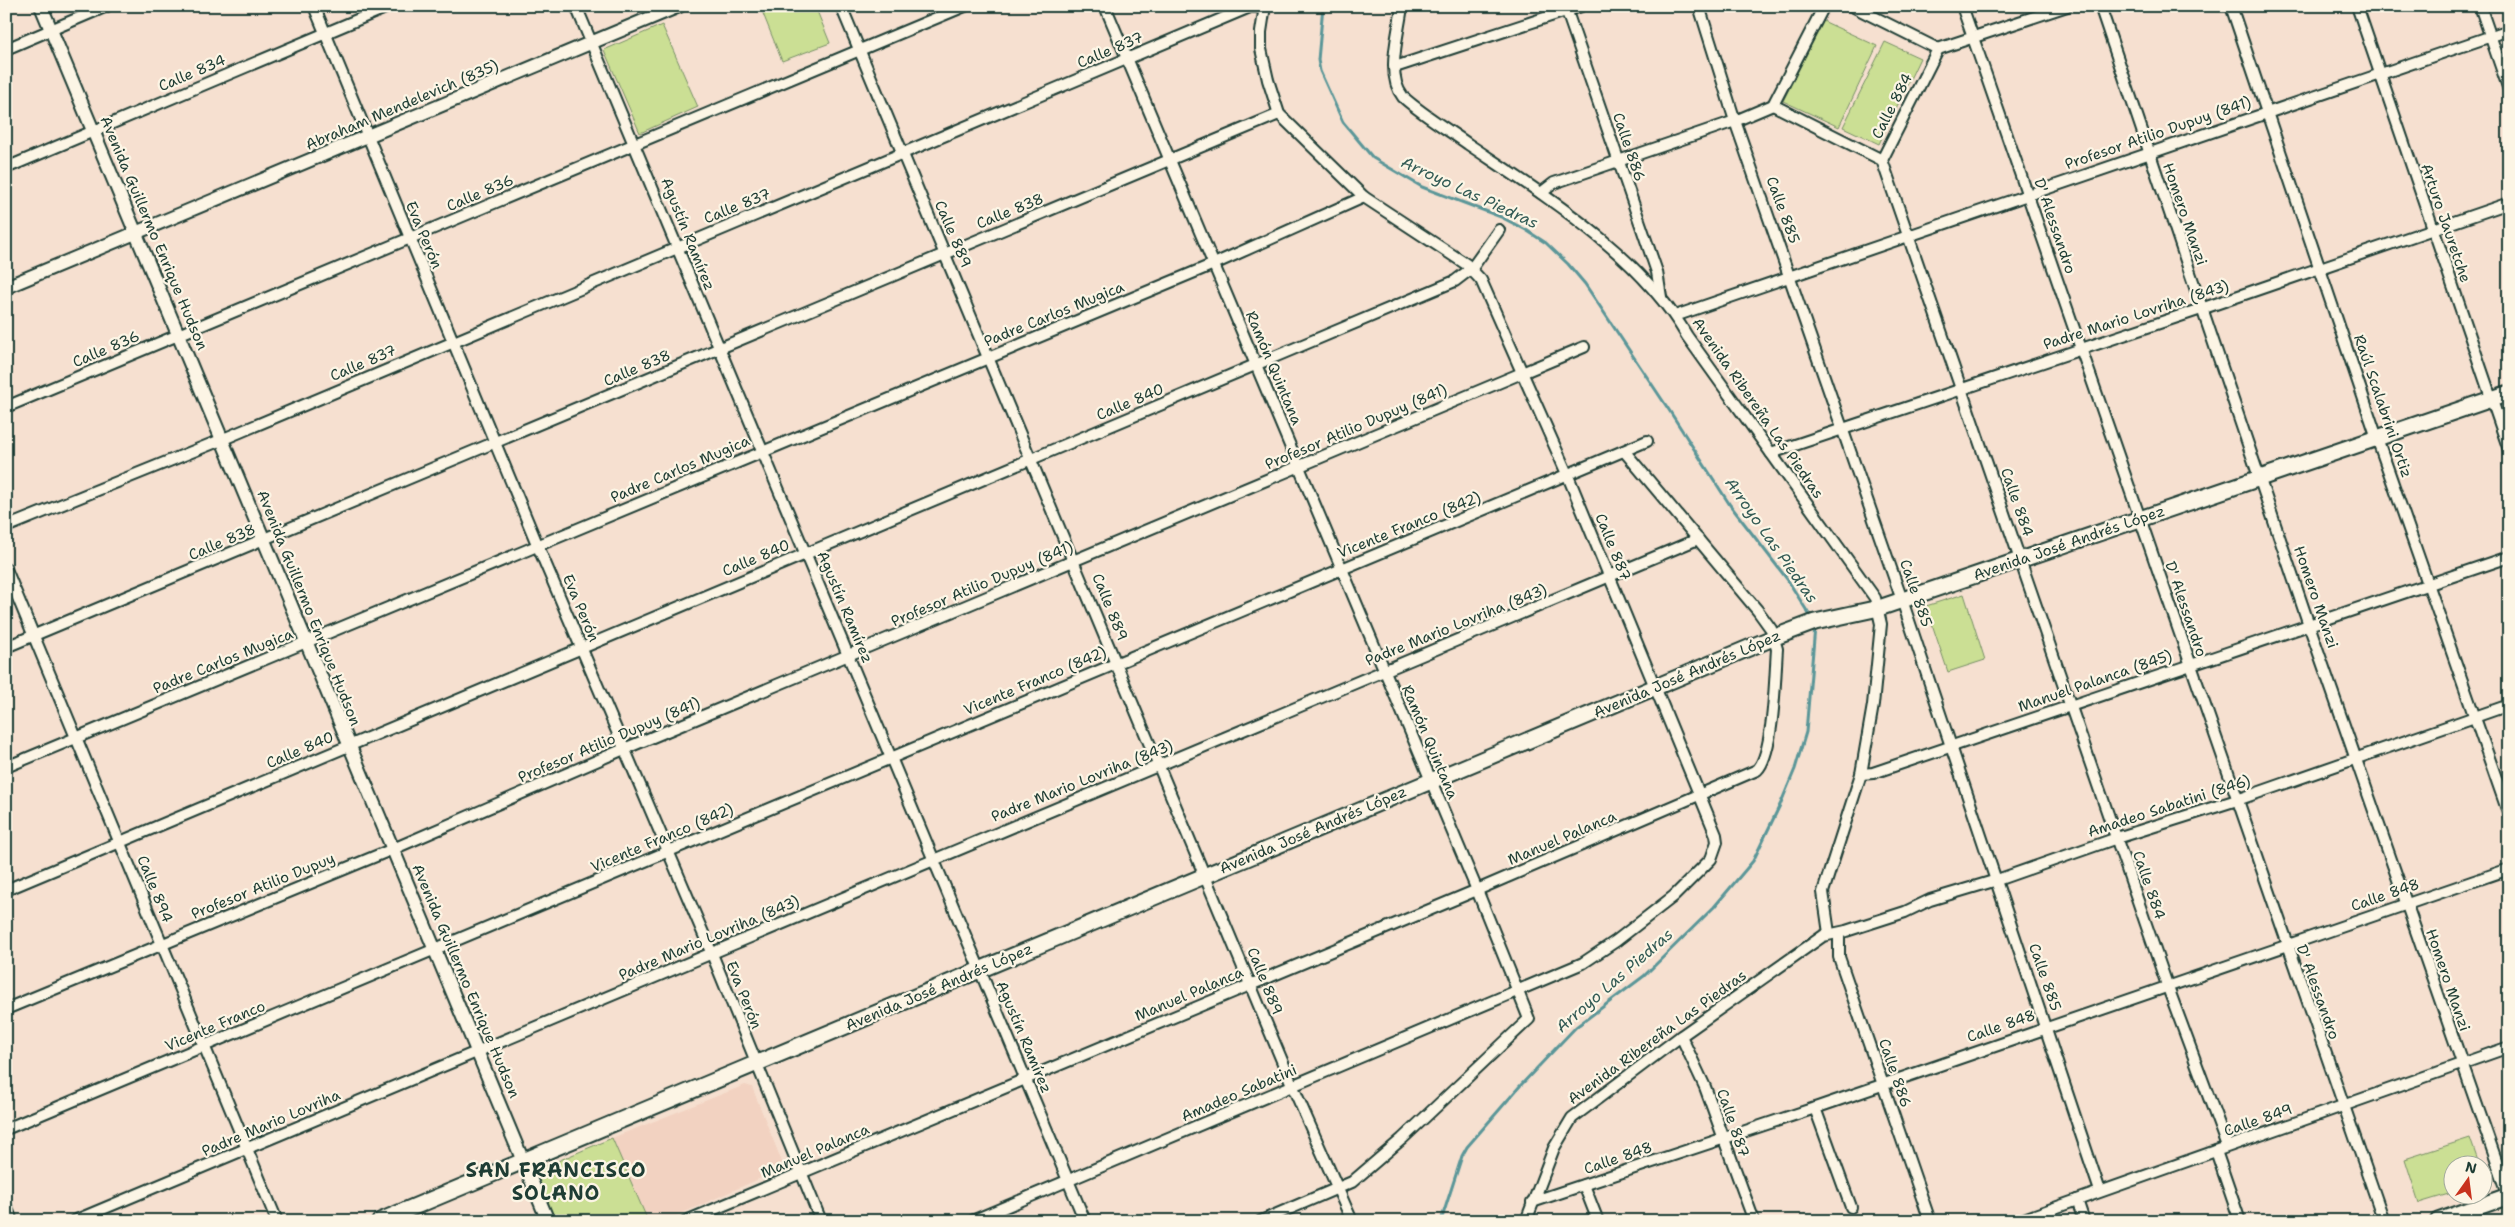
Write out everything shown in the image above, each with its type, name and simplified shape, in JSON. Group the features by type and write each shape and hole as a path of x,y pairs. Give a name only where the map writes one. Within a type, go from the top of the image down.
{"main road":[{"name":"Avenida José Andrés López","path":"380,1221 1655,688 1775,636 1902,600 2509,393"},
{"path":"2438,1221 2509,1196"}],"street":[{"name":"Avenida Guillermo Enrique Hudson","path":"41,6 179,334 348,746 479,1052 548,1221"},
{"path":"6,49 107,6"},
{"name":"Eva Perón","path":"314,6 452,342 712,954 821,1221"},
{"name":"Calle 834","path":"6,168 390,6"},
{"name":"Agustín Ramírez","path":"576,6 636,144 676,247 1085,1221"},
{"name":"Abraham Mendelevich (835)","path":"6,286 679,6"},
{"name":"Calle 889","path":"841,6 1206,875 1293,1087 1352,1220"},
{"name":"Calle 836","path":"6,407 965,6"},
{"name":"Ramón Quintana","path":"1105,6 1257,365 1383,671 1477,890 1529,1019 1402,1139 1352,1182 1338,1189"},
{"name":"Avenida Ribereña Las Piedras","path":"1402,6 1395,67 1399,92 1411,104 1540,193 1627,260 1661,297 1868,588 1872,609 1881,624 1874,696 1862,774 1825,884 1823,900 1834,933 1812,943 1681,1036 1583,1109 1567,1124 1554,1148 1526,1221"},
{"path":"1395,67 1566,9 1581,6"},
{"name":"Calle 885","path":"1699,6 1735,121 1844,430 1952,746 2100,1191"},
{"path":"1540,193 1554,183 1735,121 1773,105 1824,6"},
{"path":"1852,6 1938,49 1973,39 2067,6"},
{"name":"D' Alessandro","path":"1962,6 2286,944 2384,1221"},
{"name":"Homero Manzi","path":"2100,6 2148,154 2309,625 2356,756 2461,1064 2509,1196"},
{"name":"Raúl Scalabrini Ortiz","path":"2231,6 2377,438 2509,814"},
{"name":"Arturo Jauretche","path":"2356,6 2509,450"},
{"path":"2480,6 2509,90"},
{"name":"Calle 837","path":"6,527 221,440 1250,7 1265,7"},
{"path":"1265,7 1261,32 1261,50 1279,114 1364,198 1472,268"},
{"name":"Calle 886","path":"1566,9 1657,272 1661,297"},
{"name":"Profesor Atilio Dupuy (841)","path":"1675,316 1790,275 1910,236 2028,193 2148,154 2509,30"},
{"name":"Calle 884","path":"1938,49 1882,160 1910,236 2167,985 2227,1146"},
{"path":"1773,105 1882,160"},
{"name":"Calle 838","path":"6,648 1171,161 1279,114"},
{"name":"Padre Carlos Mugica","path":"6,767 306,643 537,544 1214,264 1364,198"},
{"name":"Padre Mario Lovriha (843)","path":"1771,453 1844,430 2509,203"},
{"name":"Calle 840","path":"6,890 1455,281 1472,268 1499,230"},
{"name":"Calle 887","path":"1472,268 1481,280 1568,476 1700,796 1717,842 1711,860 1706,865 1674,896 1616,941 1583,963 1517,990"},
{"name":"Profesor Atilio Dupuy (841)","path":"393,849 624,749 1299,468 1584,347"},
{"name":"Vicente Franco (842)","path":"435,948 892,759 1116,663 1647,442"},
{"path":"1625,452 1758,611 1775,636"},
{"name":"Padre Mario Lovriha (843)","path":"479,1052 934,858 1159,766 1698,539"},
{"name":"Manuel Palanca (845)","path":"1862,774 1873,773 2189,664 2509,557"},
{"name":"Calle 894","path":"6,569 277,1221"},
{"name":"Manuel Palanca","path":"686,1221 1477,890 1757,770 1764,762 1768,748 1777,649 1775,636"},
{"name":"Amadeo Sabatini (846)","path":"1834,933 1906,912 1930,900 1997,880 2117,838 2237,800 2356,756 2509,705"},
{"name":"Profesor Atilio Dupuy","path":"6,1009 393,849"},
{"name":"Calle 848","path":"1532,1202 1815,1108 2046,1026 2509,869"},
{"name":"Calle 886","path":"1834,933 1839,957 1930,1221"},
{"name":"Vicente Franco","path":"6,1129 435,948"},
{"name":"Amadeo Sabatini","path":"972,1221 1293,1087 1517,990"},
{"name":"Calle 887","path":"1681,1036 1705,1087 1722,1138 1754,1221"},
{"name":"Calle 849","path":"2018,1221 2509,1047"},
{"name":"Padre Mario Lovriha","path":"74,1221 479,1052"},
{"path":"1815,1108 1851,1208"},
{"path":"2216,1151 2240,1221"},
{"path":"1584,1185 1598,1221"},
{"path":"1261,1221 1338,1189"},
{"path":"2077,1200 2084,1221"},
{"path":"6,1206 12,1221"}],"shaded area":[{"path":"745,1085 752,1087 782,1162 781,1169 665,1221 648,1221 612,1138"}],"green space":[{"path":"760,6 815,6 830,43 782,61"},
{"path":"1823,21 1877,46 1839,127 1783,101"},
{"path":"662,25 698,107 640,133 604,50"},
{"path":"1885,42 1920,58 1879,144 1843,127"},
{"path":"1964,594 1985,660 1948,672 1926,606"},
{"path":"612,1138 648,1221 555,1221 534,1171"},
{"path":"2470,1138 2476,1154 2442,1154 2442,1196 2419,1203 2405,1159"}],"waterway":[{"name":"Arroyo Las Piedras","path":"1323,6 1318,60 1320,71 1343,122 1373,158 1422,187 1501,217 1526,230 1546,243 1568,264 1585,284 1730,505 1787,579 1812,619"},
{"name":"Arroyo Las Piedras","path":"1441,1221 1462,1156 1467,1147 1520,1086 1576,1027 1644,976 1714,907 1753,861 1795,769 1806,732 1815,627"}],"district":[{"name":"SAN FRANCISCO SOLANO","path":"556,1182"}]}
